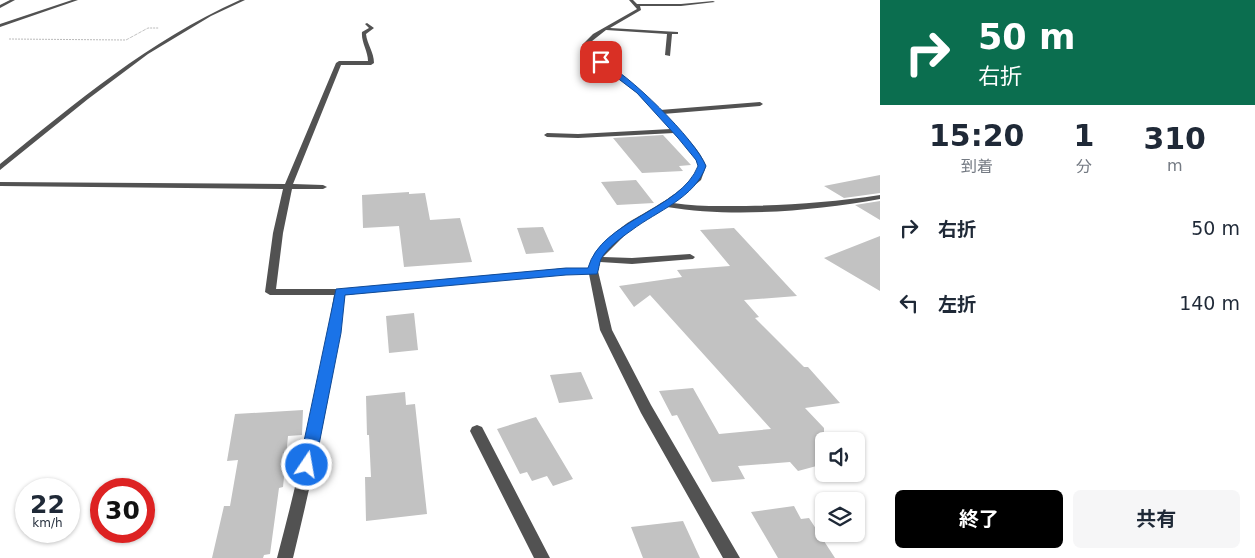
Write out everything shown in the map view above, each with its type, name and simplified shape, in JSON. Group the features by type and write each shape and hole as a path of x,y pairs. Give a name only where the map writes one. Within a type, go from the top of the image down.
{"street":[{"path":"0,7 13,0"},
{"path":"0,26 76,0"},
{"path":"0,168 126,69 212,13 243,0"},
{"path":"634,3 701,4 713,2"},
{"path":"585,46 590,37 628,19 640,9 634,3"},
{"path":"367,24 372,28 364,33 372,56 371,63 339,63 288,186 275,251 270,292 340,292 566,271 593,271"},
{"path":"606,29 673,33 668,56"},
{"path":"585,46 614,49"},
{"path":"585,46 589,53 639,92 659,112 700,160 702,166 698,178 666,204 628,228 607,246 596,259 593,271 606,330 646,409 732,558"},
{"path":"659,112 760,104"},
{"path":"547,135 578,136 676,130"},
{"path":"0,184 323,187"},
{"path":"666,204 697,209 784,208 838,204 880,197"},
{"path":"596,259 632,261 690,257"},
{"path":"284,558 300,498 321,399 340,292"},
{"path":"478,431 542,558"}],"path":[{"path":"10,39 126,40 148,28 185,30"}],"building":[{"path":"663,135 691,165 679,166 683,171 642,173 613,138"},
{"path":"880,175 880,193 844,198 824,186"},
{"path":"636,180 654,203 617,205 601,182"},
{"path":"409,192 409,194 425,193 430,220 460,218 472,262 404,267 399,226 363,228 362,195"},
{"path":"880,201 880,220 855,205"},
{"path":"543,227 554,252 526,254 517,228"},
{"path":"734,228 797,296 744,300 759,317 755,318 804,367 808,367 840,403 805,408 824,428 824,432 815,432 815,466 798,471 790,462 738,466 745,479 712,482 677,415 672,416 659,391 693,388 719,434 771,429 650,295 634,307 619,286 682,277 677,270 730,266 700,230"},
{"path":"880,236 880,291 824,258"},
{"path":"414,313 418,350 389,353 386,316"},
{"path":"581,372 593,399 559,403 550,375"},
{"path":"405,392 406,405 415,404 427,514 366,521 365,477 371,477 366,396"},
{"path":"303,410 302,435 288,436 283,487 279,488 270,554 264,555 263,558 212,558 224,506 230,506 238,460 227,461 235,414"},
{"path":"536,417 573,479 553,486 547,476 532,481 527,472 520,474 497,429"},
{"path":"794,506 801,519 809,518 815,527 815,542 825,542 835,558 778,558 751,512"},
{"path":"683,521 700,558 643,558 631,527"}],"route":[{"path":"307,465 334,333 340,292 510,278 566,271 593,271 596,259 607,246 628,228 666,204 698,178 702,166 700,160 681,136 639,92 601,62"}]}
